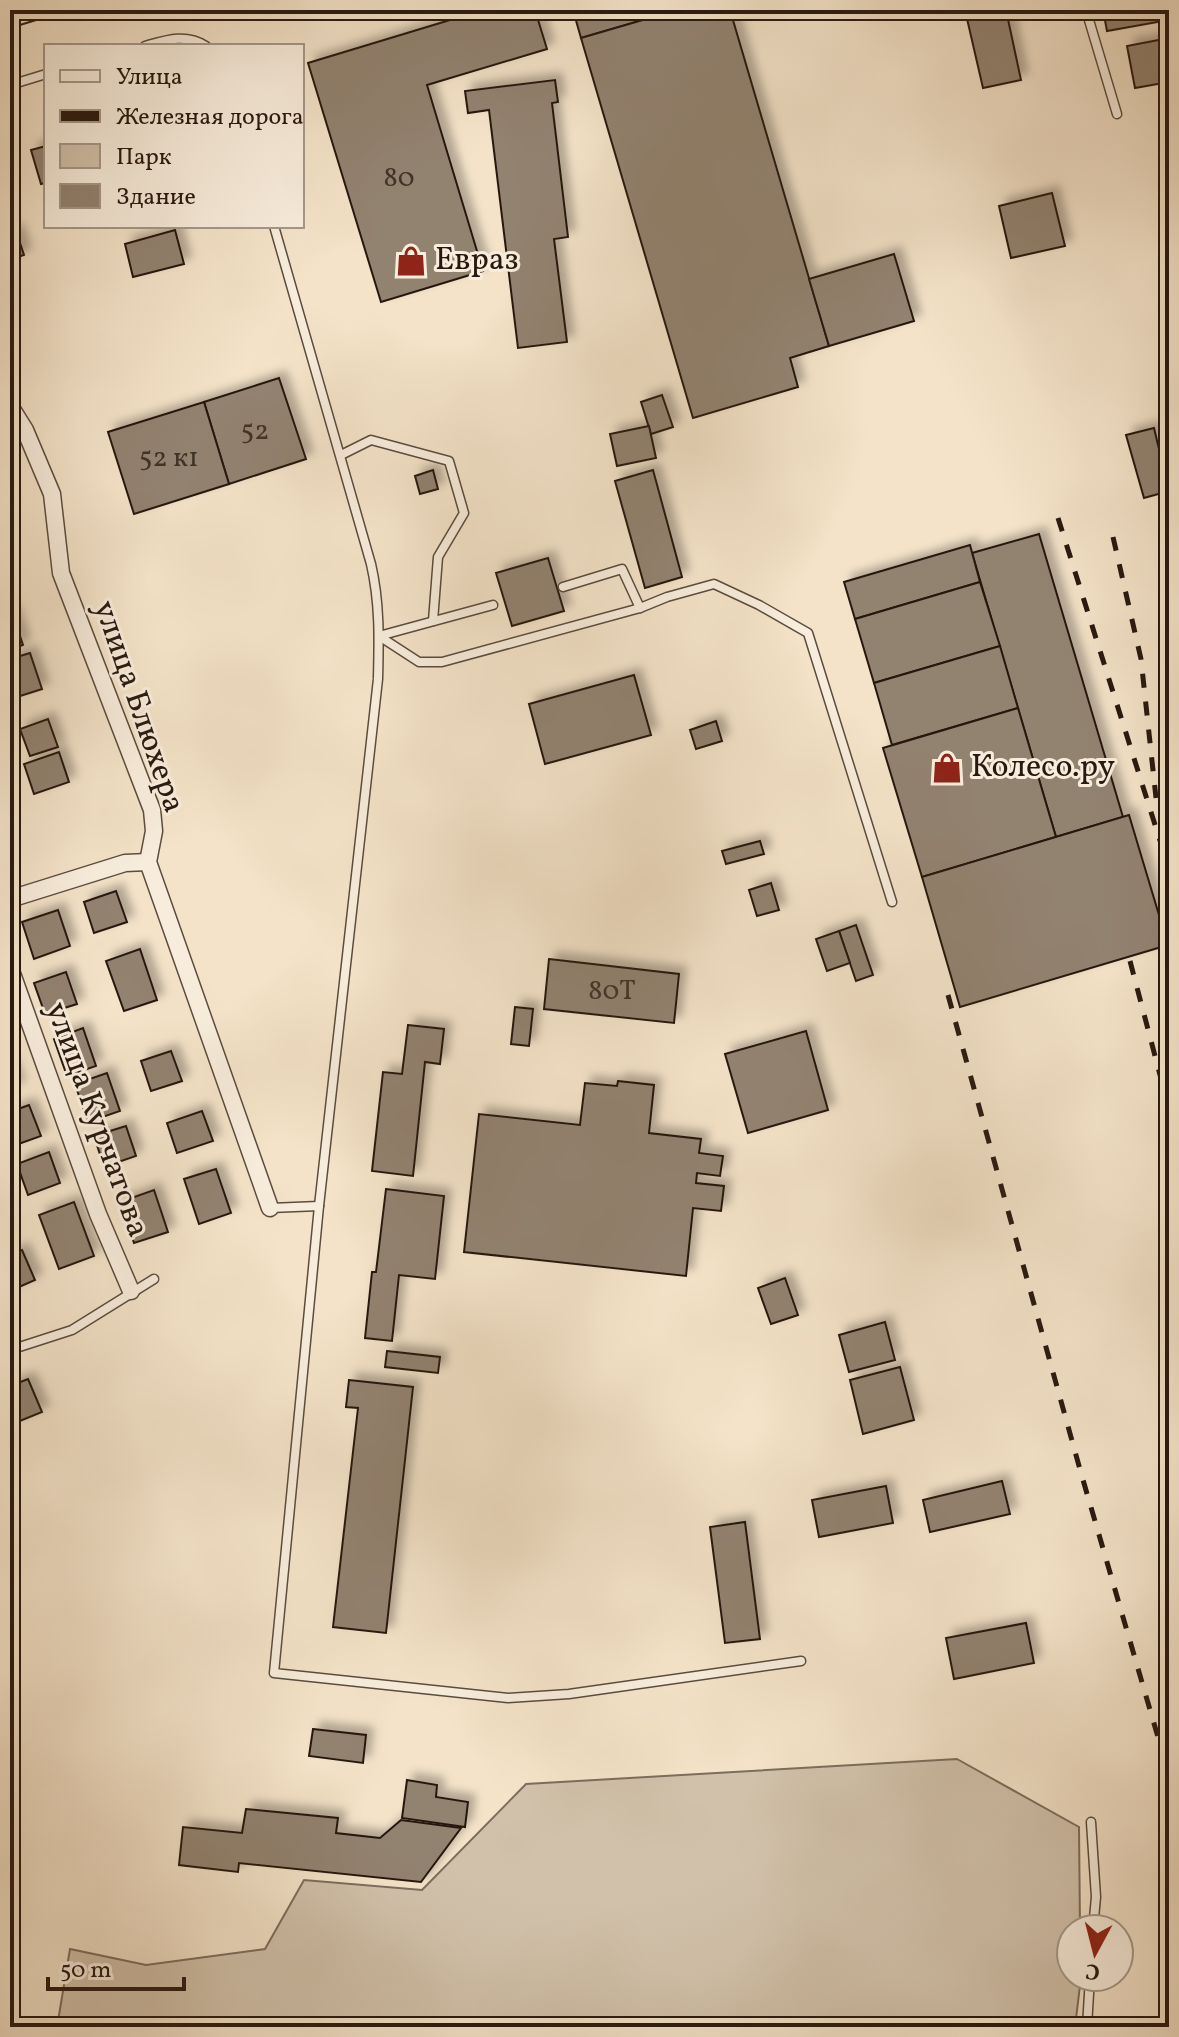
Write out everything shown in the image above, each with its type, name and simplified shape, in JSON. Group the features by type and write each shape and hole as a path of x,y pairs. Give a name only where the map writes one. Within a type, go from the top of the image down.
{"street":[{"name":"улица Блюхера","path":"10,406 25,430 52,494 61,573 152,810 154,831 148,862 270,1208"},
{"path":"10,899 125,863 148,862"},
{"name":"улица Курчатова","path":"10,968 98,1214 131,1291"}],"lane":[{"path":"1086,10 1117,114"},
{"path":"152,44 173,38 197,40 203,44"},
{"path":"10,85 44,75"},
{"path":"275,228 341,455 377,592 379,636 378,679 319,1206 274,1673 508,1698 569,1694 801,1661"},
{"path":"341,455 371,440 449,461 464,513 438,557 433,621"},
{"path":"563,587 622,569 640,608"},
{"path":"379,636 419,662 442,662 640,608 714,584 759,605 808,633 892,902"},
{"path":"379,636 493,605"},
{"name":"улица Блюхера","path":"270,1208 319,1206"},
{"path":"10,1350 72,1330 154,1279"},
{"path":"1091,1822 1094,1913"},
{"path":"1087,2027 1089,1993"}],"green space":[{"path":"957,1759 1079,1827 1080,1913 1055,1913 1055,1993 1079,1993 1075,2027 57,2027 70,1949 146,1965 265,1949 304,1880 422,1890 526,1784"}],"building":[{"path":"483,10 535,10 547,49 427,85 483,271 381,302 308,63"},
{"path":"573,10 677,10 581,38"},
{"path":"677,10 730,10 829,346 790,358 798,387 693,418 581,38"},
{"path":"965,10 1006,10 1021,80 983,88"},
{"path":"1103,10 1169,10 1169,20 1107,31"},
{"path":"1169,38 1169,82 1135,88 1127,46"},
{"path":"555,80 558,102 552,103 568,237 554,239 567,342 518,348 489,110 468,113 465,91"},
{"path":"44,147 44,183 41,184 31,150"},
{"path":"1052,193 1065,246 1011,258 999,206"},
{"path":"175,230 184,264 133,277 125,244"},
{"path":"16,231 24,255 10,260 10,233"},
{"path":"894,254 914,321 829,346 809,279"},
{"path":"279,378 306,459 229,484 204,402"},
{"path":"662,395 673,427 651,434 641,402"},
{"path":"204,402 229,484 134,514 108,432"},
{"path":"649,426 656,458 617,466 610,434"},
{"path":"1154,428 1169,491 1144,498 1126,435"},
{"path":"433,470 438,489 420,494 415,476"},
{"path":"653,470 682,577 645,588 615,481"},
{"path":"1039,534 1123,817 1056,837 972,553"},
{"path":"970,545 980,582 855,619 844,582"},
{"path":"548,558 564,611 512,626 496,573"},
{"path":"980,582 1000,646 874,683 855,619"},
{"path":"10,613 23,645 10,650"},
{"path":"1000,646 1018,708 892,745 874,683"},
{"path":"30,653 42,689 11,699 10,659"},
{"path":"634,675 651,735 545,764 529,704"},
{"path":"1018,708 1056,837 922,877 883,748"},
{"path":"48,719 58,747 30,756 20,729"},
{"path":"716,721 722,741 696,749 690,730"},
{"path":"59,752 69,782 34,794 24,764"},
{"path":"1129,815 1168,945 960,1007 922,877"},
{"path":"760,841 764,854 726,864 722,851"},
{"path":"771,883 779,910 757,916 749,890"},
{"path":"116,891 127,922 94,933 84,902"},
{"path":"58,910 70,946 34,959 22,922"},
{"path":"856,925 873,975 856,981 839,931"},
{"path":"839,931 850,963 827,971 816,939"},
{"path":"140,949 157,1000 124,1011 106,961"},
{"path":"549,959 679,974 674,1023 544,1009"},
{"path":"66,972 77,1004 45,1014 34,983"},
{"path":"515,1007 533,1009 529,1046 511,1044"},
{"path":"408,1025 444,1029 440,1064 425,1062 413,1176 372,1171 383,1072 402,1074"},
{"path":"83,1028 96,1066 67,1076 54,1039"},
{"path":"806,1031 828,1110 748,1133 725,1054"},
{"path":"171,1051 182,1081 151,1091 141,1061"},
{"path":"10,1065 18,1087 10,1090"},
{"path":"107,1073 120,1111 88,1122 75,1084"},
{"path":"618,1081 654,1085 649,1133 701,1139 699,1153 723,1156 720,1176 697,1173 696,1183 724,1186 721,1211 693,1208 686,1276 464,1252 479,1114 580,1125 585,1083 617,1086"},
{"path":"29,1105 41,1136 10,1147 10,1112"},
{"path":"202,1111 213,1141 177,1153 167,1123"},
{"path":"126,1126 136,1156 104,1167 94,1136"},
{"path":"49,1152 60,1183 28,1195 17,1164"},
{"path":"216,1169 231,1213 199,1224 184,1179"},
{"path":"386,1189 444,1196 435,1279 399,1275 392,1341 365,1338"},
{"path":"154,1190 168,1232 134,1243 120,1202"},
{"path":"74,1202 94,1256 59,1269 39,1215"},
{"path":"22,1250 35,1280 10,1291 10,1255"},
{"path":"785,1278 798,1315 771,1324 758,1288"},
{"path":"885,1322 895,1360 849,1372 839,1335"},
{"path":"387,1351 440,1357 438,1373 385,1367"},
{"path":"900,1367 914,1420 863,1434 850,1380"},
{"path":"28,1379 42,1412 10,1425 10,1386"},
{"path":"349,1380 413,1387 386,1633 333,1627 358,1408 346,1407"},
{"path":"1002,1481 1010,1514 930,1532 923,1500"},
{"path":"886,1486 893,1523 819,1537 812,1500"},
{"path":"745,1522 760,1639 725,1643 710,1527"},
{"path":"1026,1623 1034,1663 954,1679 946,1638"},
{"path":"313,1729 366,1735 363,1763 309,1756"},
{"path":"407,1780 437,1785 436,1797 468,1802 465,1827 402,1818"},
{"path":"246,1809 338,1818 336,1833 380,1838 401,1820 461,1828 421,1882 239,1863 238,1872 179,1865 183,1827 242,1833"}],"tram line":[{"path":"10,28 69,10"}],"railway":[{"path":"1058,518 1169,869"},
{"path":"1113,537 1141,659 1156,798"},
{"path":"1130,961 1169,1109"},
{"path":"948,995 1169,1785"}],"place":[{"name":"Евраз","path":"411,261"},
{"name":"Колесо.ру","path":"947,768"}]}
